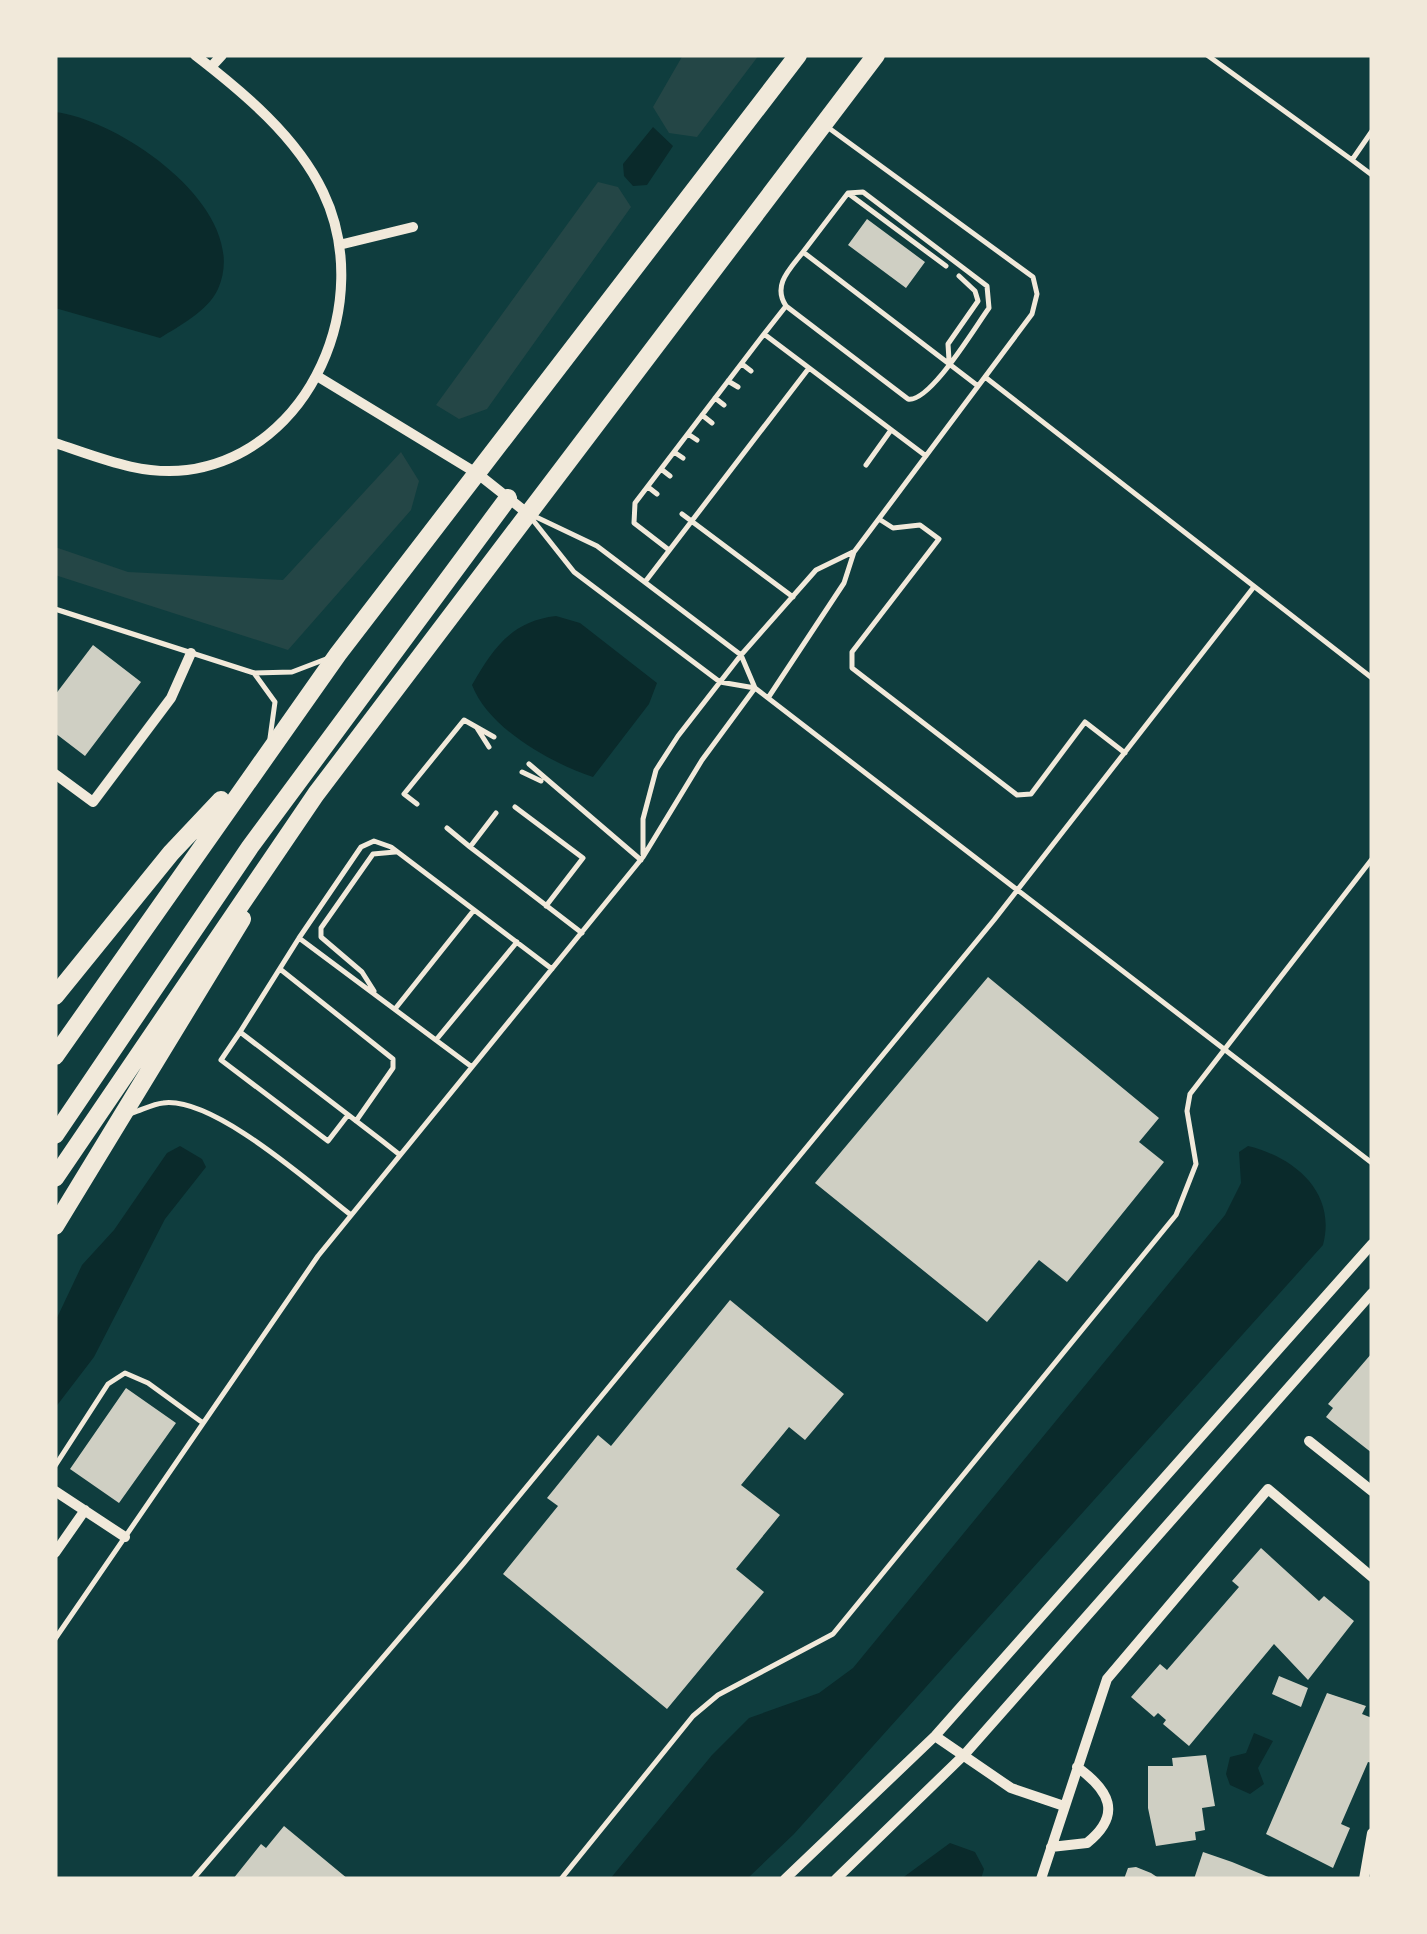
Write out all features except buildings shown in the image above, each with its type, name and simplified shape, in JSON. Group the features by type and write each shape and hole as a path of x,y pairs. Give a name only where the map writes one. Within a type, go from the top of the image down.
{"highway":[{"path":"55,1056 338,654 798,55"},
{"path":"55,1178 316,794 876,55"},
{"path":"55,1135 250,847 508,498"},
{"path":"55,996 171,853 266,752"},
{"path":"55,1226 316,794"}],"street":[{"path":"55,443 140,470 174,472 208,466 240,454 269,435 317,376 337,323 339,245 328,203 308,165 281,132 195,55"},
{"path":"210,67 222,55"},
{"path":"339,245 413,227"},
{"path":"317,376 478,474 527,513"},
{"path":"55,774 93,802 171,698 191,653"},
{"path":"786,1879 935,1736 1372,1244"},
{"path":"836,1879 965,1754 1372,1293"},
{"path":"1309,1441 1372,1491"},
{"path":"1041,1879 1107,1679 1268,1489 1372,1577"},
{"path":"55,1491 125,1537"},
{"path":"55,1553 85,1510"},
{"path":"935,1736 1012,1788 1064,1806"},
{"path":"1052,1847 1086,1843 1107,1818 1108,1801 1101,1784 1077,1767"},
{"path":"1364,1879 1372,1833"}],"lane":[{"path":"1207,55 1372,175"},
{"path":"768,698 844,583 854,552 1032,314 1037,294 1034,277 823,124"},
{"path":"1352,160 1372,131"},
{"path":"863,192 987,286 989,308 924,396 908,399 786,306 779,295 780,284 803,252 848,193 863,192"},
{"path":"848,193 946,266"},
{"path":"803,252 978,386"},
{"path":"949,364 948,344 978,301 975,290 959,276"},
{"path":"669,550 634,522 635,504 786,306"},
{"path":"764,334 926,456"},
{"path":"742,364 751,370"},
{"path":"645,582 809,368"},
{"path":"985,377 1372,678"},
{"path":"728,380 738,387"},
{"path":"776,389 787,397"},
{"path":"715,398 724,405"},
{"path":"764,406 774,414"},
{"path":"702,415 712,423"},
{"path":"750,425 760,432"},
{"path":"866,465 891,430"},
{"path":"688,434 696,440"},
{"path":"737,442 746,450"},
{"path":"674,452 684,458"},
{"path":"722,461 732,469"},
{"path":"661,469 670,476"},
{"path":"710,478 719,485"},
{"path":"648,487 656,494"},
{"path":"696,496 706,502"},
{"path":"527,513 597,546 740,655 756,688 768,698 1372,1163"},
{"path":"527,513 574,572 720,682 756,688"},
{"path":"682,514 792,597"},
{"path":"879,519 893,528 920,525 939,540 852,652 852,668 1017,795 1031,794 1085,722 1125,753"},
{"path":"642,859 643,819 656,770 740,655 816,570 854,552"},
{"path":"193,1879 463,1564 1019,889 1253,588"},
{"path":"55,609 254,673 292,672 338,654"},
{"path":"254,673 274,702 266,752"},
{"path":"55,1639 351,1215 642,859 713,744 756,688"},
{"path":"417,804 404,794 464,720 494,737"},
{"path":"477,728 488,747"},
{"path":"528,764 544,782 642,859"},
{"path":"522,772 544,782"},
{"path":"516,807 583,858 546,906"},
{"path":"470,846 496,813"},
{"path":"447,828 582,933"},
{"path":"348,1115 328,1141 220,1060 366,843 381,842 398,852 552,969"},
{"path":"378,997 362,972 321,937 321,928 373,854 398,852"},
{"path":"561,1879 693,1716 718,1695 833,1634 1176,1215 1196,1164 1187,1111 1190,1094 1372,859"},
{"path":"395,1010 474,910"},
{"path":"299,938 472,1067"},
{"path":"436,1040 517,942"},
{"path":"280,969 394,1059 393,1068 356,1121"},
{"path":"240,1032 400,1155"},
{"path":"125,1115 164,1102 200,1110 351,1215"},
{"path":"55,1466 108,1384 124,1373 148,1383 203,1423"}],"shaded area":[{"path":"683,55 759,55 697,137 669,133 653,107"},
{"path":"55,112 114,132 145,151 175,174 217,230 224,259 218,289 200,311 160,338 55,308"},
{"path":"653,127 673,146 647,185 633,186 624,176 623,164"},
{"path":"598,182 618,187 631,207 487,409 459,419 436,405"},
{"path":"401,452 419,481 411,510 288,650 55,575 55,547 128,572 283,580"},
{"path":"556,616 580,623 657,683 649,704 593,777 559,763 507,730 480,701 472,685 505,638 527,624"},
{"path":"180,1146 202,1159 206,1167 165,1219 94,1357 55,1408 55,1322 82,1265 114,1230 167,1153"},
{"path":"1248,1146 1296,1168 1318,1193 1326,1226 1323,1245 794,1834 749,1877 610,1879 712,1755 749,1718 819,1693 853,1668 1225,1215 1241,1183 1239,1152"},
{"path":"1254,1733 1273,1741 1258,1768 1264,1784 1250,1794 1230,1785 1226,1774 1230,1757 1246,1753"},
{"path":"950,1843 975,1852 984,1869 981,1879 901,1879"}]}
